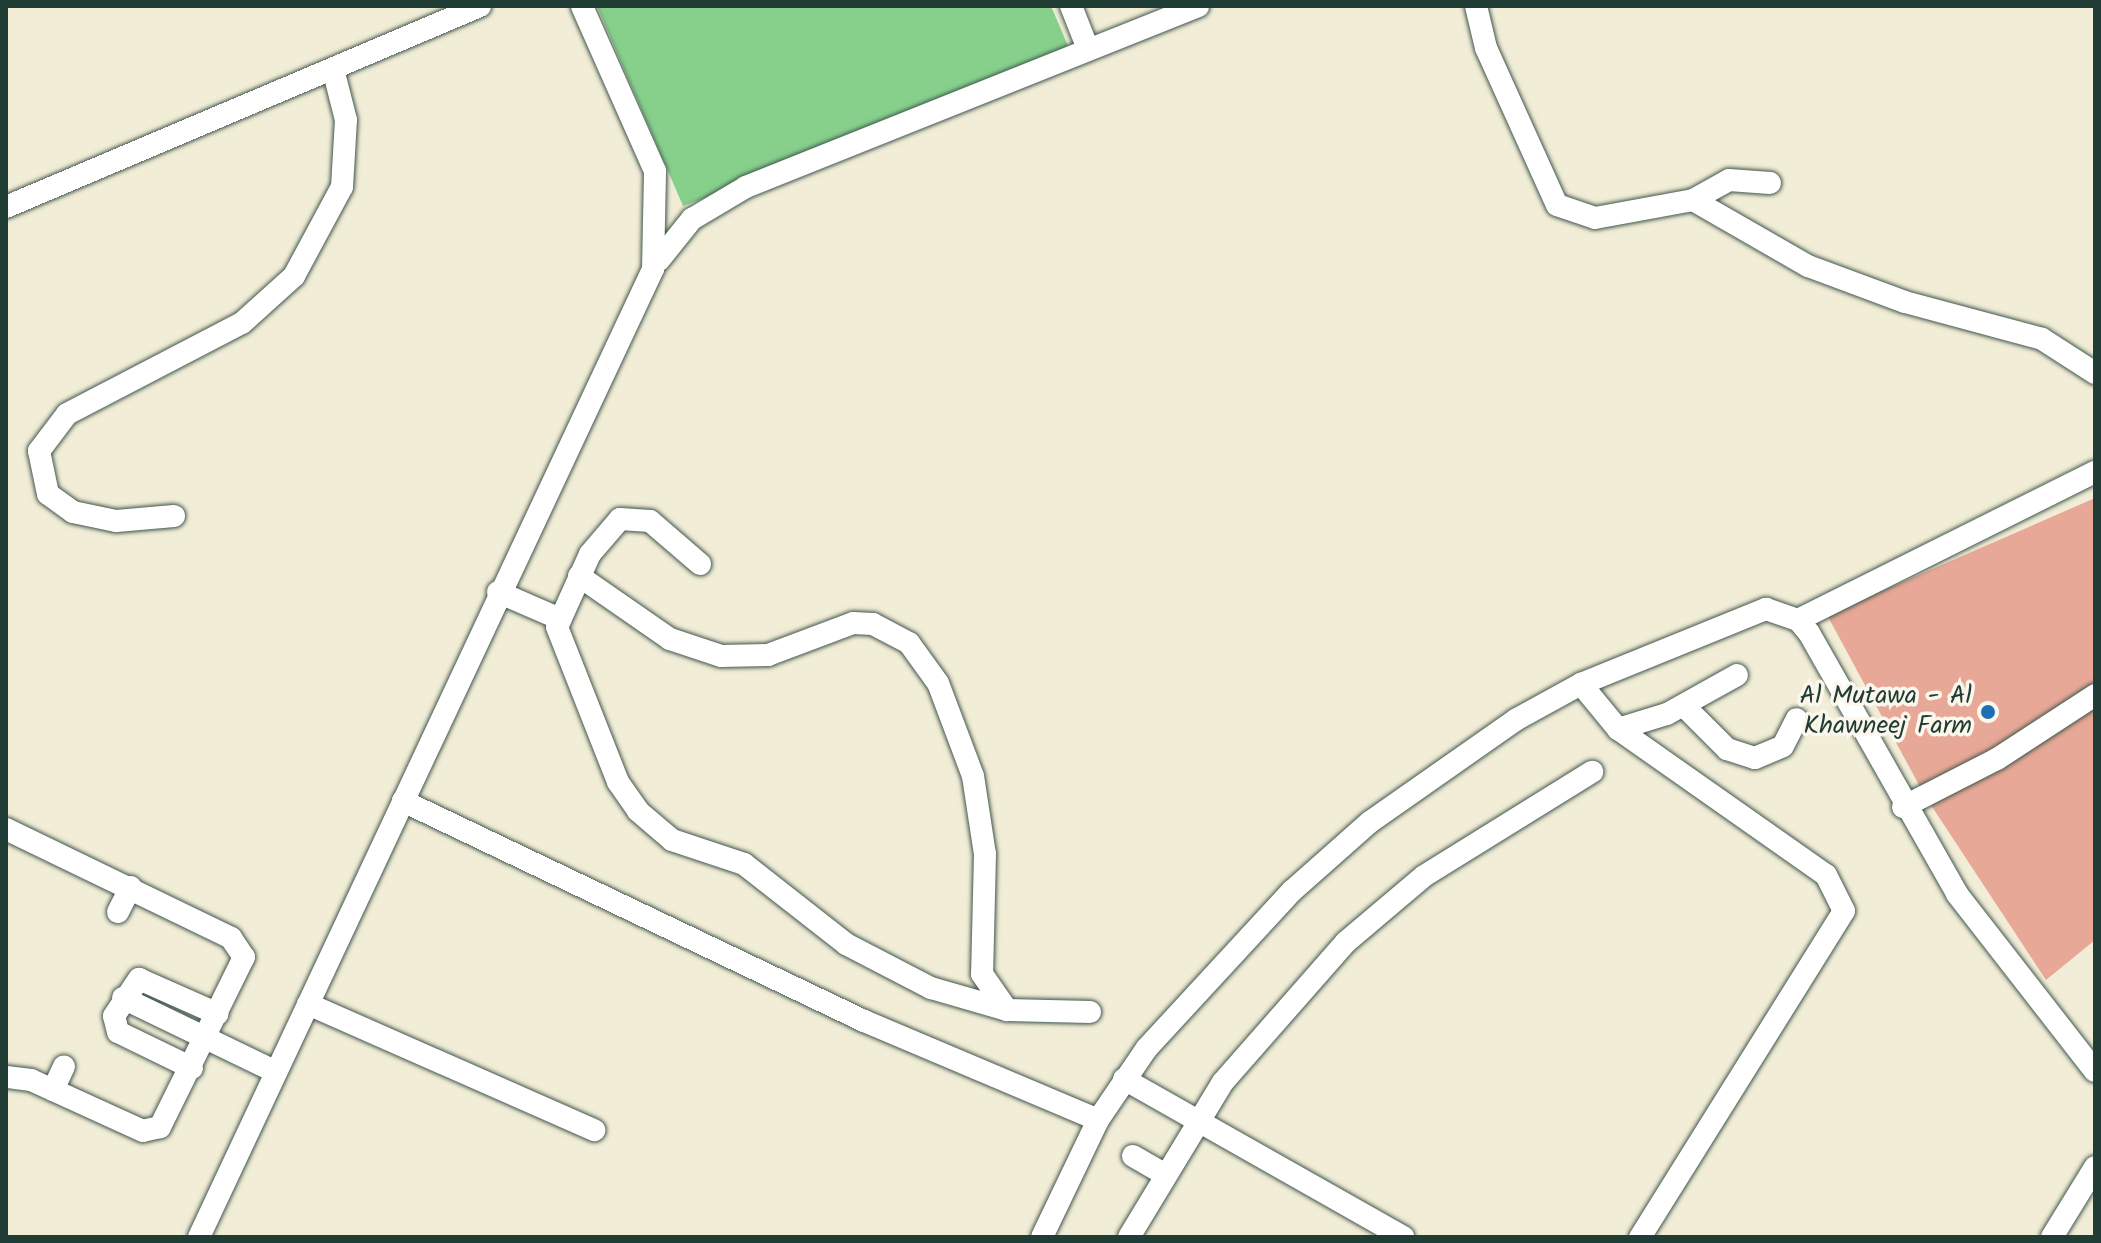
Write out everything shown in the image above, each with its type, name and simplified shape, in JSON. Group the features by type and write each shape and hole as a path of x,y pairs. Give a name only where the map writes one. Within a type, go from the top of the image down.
{"street":[{"path":"6,207 480,6"},
{"path":"582,6 655,171 653,269"},
{"path":"1071,6 1088,49"},
{"path":"199,1237 498,592 653,269 670,242 717,201 1088,49 1174,10 1198,6"},
{"path":"1476,6 1486,48 1557,205 1595,218 1693,200 1729,180 1770,183"},
{"path":"174,516 116,521 73,512 41,481 39,451 67,414 242,323 294,276 342,187 346,120 333,69"},
{"path":"1693,200 1808,266 1905,302 2042,339 2095,373"},
{"path":"1798,620 2095,472"},
{"path":"700,564 650,521 630,515 603,535 579,576 560,619 563,651 618,782 654,827 744,864 846,944 953,997 1007,1010 1090,1012"},
{"path":"579,576 670,639 721,656 768,655 853,623 873,624 909,643 938,683 973,776 985,854 982,974 1007,1010"},
{"path":"498,592 560,619"},
{"path":"1042,1237 1098,1120 1124,1079 1292,891 1370,822 1493,734 1581,684 1749,614 1774,610 1798,620 1903,807 2013,973 2095,1071"},
{"path":"1618,729 1684,706 1737,675"},
{"path":"1581,684 1618,729 1811,862 1840,891 1844,911 1640,1237"},
{"path":"1903,807 1997,759 2095,695"},
{"path":"1684,706 1727,749 1755,758 1783,746 1797,719"},
{"path":"1129,1237 1193,1123 1346,942 1424,876 1592,772"},
{"path":"403,801 864,1021 1098,1120"},
{"path":"6,829 131,887 238,942 244,957 167,1119 151,1131 53,1090 6,1077"},
{"path":"118,912 131,887"},
{"path":"953,997 982,974"},
{"path":"192,1068 118,1032 113,1022 123,998 133,982 146,979 218,1014"},
{"path":"123,998 276,1072"},
{"path":"308,1004 594,1130"},
{"path":"53,1090 64,1066"},
{"path":"1124,1079 1193,1123 1403,1237"},
{"path":"1133,1156 1163,1173"},
{"path":"2052,1237 2095,1167"}],"green space":[{"path":"597,6 1051,6 1074,60 683,206"}],"building":[{"name":"Al Mutawa - Al Khawneej Farm","path":"2095,498 2095,940 2046,980 1925,796 1827,615"}],"place":[{"name":"Al Mutawa - Al Khawneej Farm","path":"1988,712"}]}
